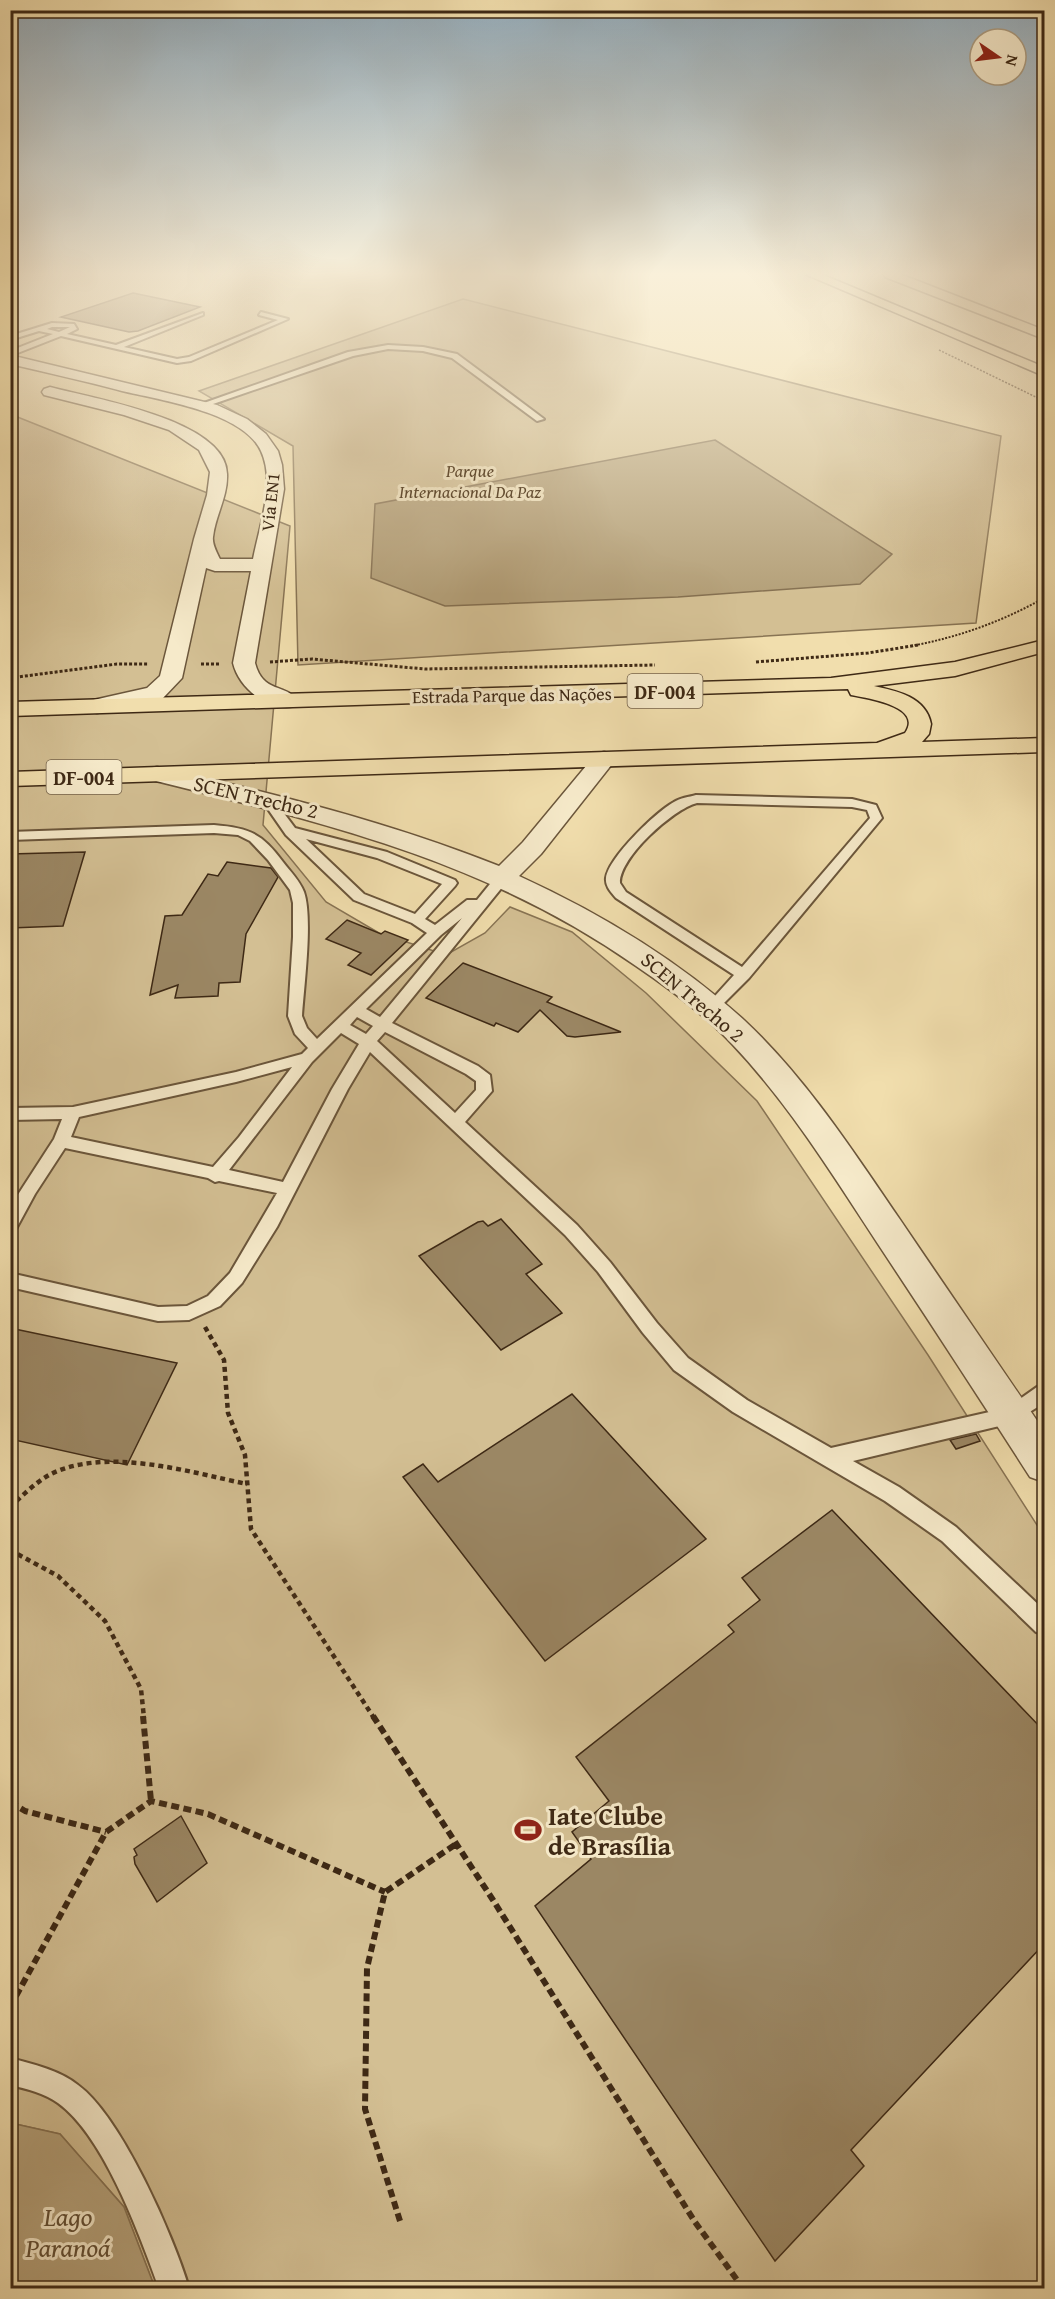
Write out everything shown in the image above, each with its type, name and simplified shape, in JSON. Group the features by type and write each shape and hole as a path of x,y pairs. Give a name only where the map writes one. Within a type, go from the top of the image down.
{"main road":[{"name":"Estrada Parque das Nações","path":"10,709 831,685 955,669 1043,646"},
{"path":"831,685 890,697 906,703 915,711 920,724 913,738 879,749"},
{"name":"DF-004","path":"10,779 1044,745"}],"street":[{"name":"Via EN1","path":"114,381 212,410 254,431 269,449 273,461 275,489 244,663"},
{"path":"32,387 155,419 175,427 206,447 219,472 216,495 203,539 171,678 155,693 98,706"},
{"path":"203,539 211,562 215,565 261,565"},
{"path":"244,663 246,674 251,682 267,693 287,701"},
{"path":"503,878 532,848 604,759"},
{"name":"SCEN Trecho 2","path":"157,774 362,824 503,878 598,926 641,954 712,1007 743,1036 800,1103 848,1170 1044,1464"}],"lane":[{"path":"212,410 208,403 271,381"},
{"path":"488,381 540,419"},
{"path":"267,799 291,832 359,897 417,920 436,932"},
{"path":"712,1007 744,975 774,943 872,824 876,818 872,808 852,803 696,800 677,805 626,855 618,866 613,881 614,888 621,895 744,975"},
{"path":"10,836 214,829 248,833 273,857 297,890 300,937 295,1016 312,1054"},
{"path":"291,832 382,855 450,883 417,920"},
{"path":"215,1176 312,1054 436,932 503,878"},
{"path":"10,1280 141,1311 175,1315 195,1311 214,1301 236,1278 271,1222 340,1089 368,1042 503,878"},
{"path":"357,1011 472,1070 484,1079 484,1091 456,1122"},
{"path":"340,1026 368,1042 571,1230 681,1364 740,1406 892,1494 949,1534 1044,1624"},
{"path":"10,1114 73,1113 236,1077 312,1054"},
{"path":"11,1220 61,1141 73,1113"},
{"path":"61,1141 215,1176 287,1189"},
{"path":"828,1458 1012,1415 1044,1393"},
{"path":"10,2071 51,2085 69,2095 86,2110 100,2128 136,2196 165,2261 174,2289"}],"path":[{"path":"747,663 867,652 964,636 1032,606 1044,598"},
{"path":"10,678 117,664 244,663 312,659 424,669 657,665"},
{"path":"195,1311 224,1360 228,1413 245,1455 251,1529 456,1844 695,2222 743,2289"},
{"path":"10,1507 51,1474 86,1463 143,1463 248,1484"},
{"path":"10,1550 58,1576 105,1621 141,1689 151,1801"},
{"path":"10,2007 106,1832 151,1801 208,1814 385,1892"},
{"path":"10,1802 25,1811 106,1832"},
{"path":"400,2221 365,2109 367,1968 385,1892 456,1844"}],"green space":[{"name":"Parque Internacional Da Paz","path":"227,381 786,381 1001,436 976,623 298,665 293,446 199,391"},
{"name":"Iate Clube de Brasília","path":"10,414 290,526 263,825 326,902 379,933 446,955 485,933 510,907 572,932 646,993 757,1101 928,1355 1044,1536 1044,2288 155,2288 124,2207 60,2134 11,2123"}],"water":[{"path":"715,440 892,554 860,584 678,597 445,606 371,578 375,504"},
{"name":"Lago Paranoá","path":"11,2123 60,2134 124,2207 155,2288 11,2288"}],"building":[{"path":"85,852 63,926 10,928 10,854"},
{"path":"227,862 271,868 278,877 246,934 240,982 219,983 218,996 175,998 178,985 150,995 165,916 182,915 208,874 218,876"},
{"path":"347,920 381,934 385,931 408,940 371,975 348,965 361,953 326,939"},
{"path":"463,963 552,997 547,1002 621,1032 567,1036 540,1010 518,1032 496,1023 494,1026 426,998"},
{"path":"501,1219 542,1264 526,1274 562,1313 501,1350 419,1256 478,1222 483,1221 488,1226"},
{"path":"10,1328 177,1363 127,1465 10,1439"},
{"path":"572,1394 706,1539 545,1661 403,1477 423,1464 438,1482"},
{"path":"976,1434 980,1441 956,1449 950,1440"},
{"path":"832,1510 1044,1731 1044,1944 851,2150 864,2166 775,2261 535,1906 591,1859 572,1832 609,1801 576,1757 734,1632 728,1625 760,1600 742,1578"},
{"path":"181,1816 207,1863 157,1902 135,1864 134,1857 137,1855 134,1849"}],"place":[{"name":"Iate Clube de Brasília","path":"528,1830"}]}
